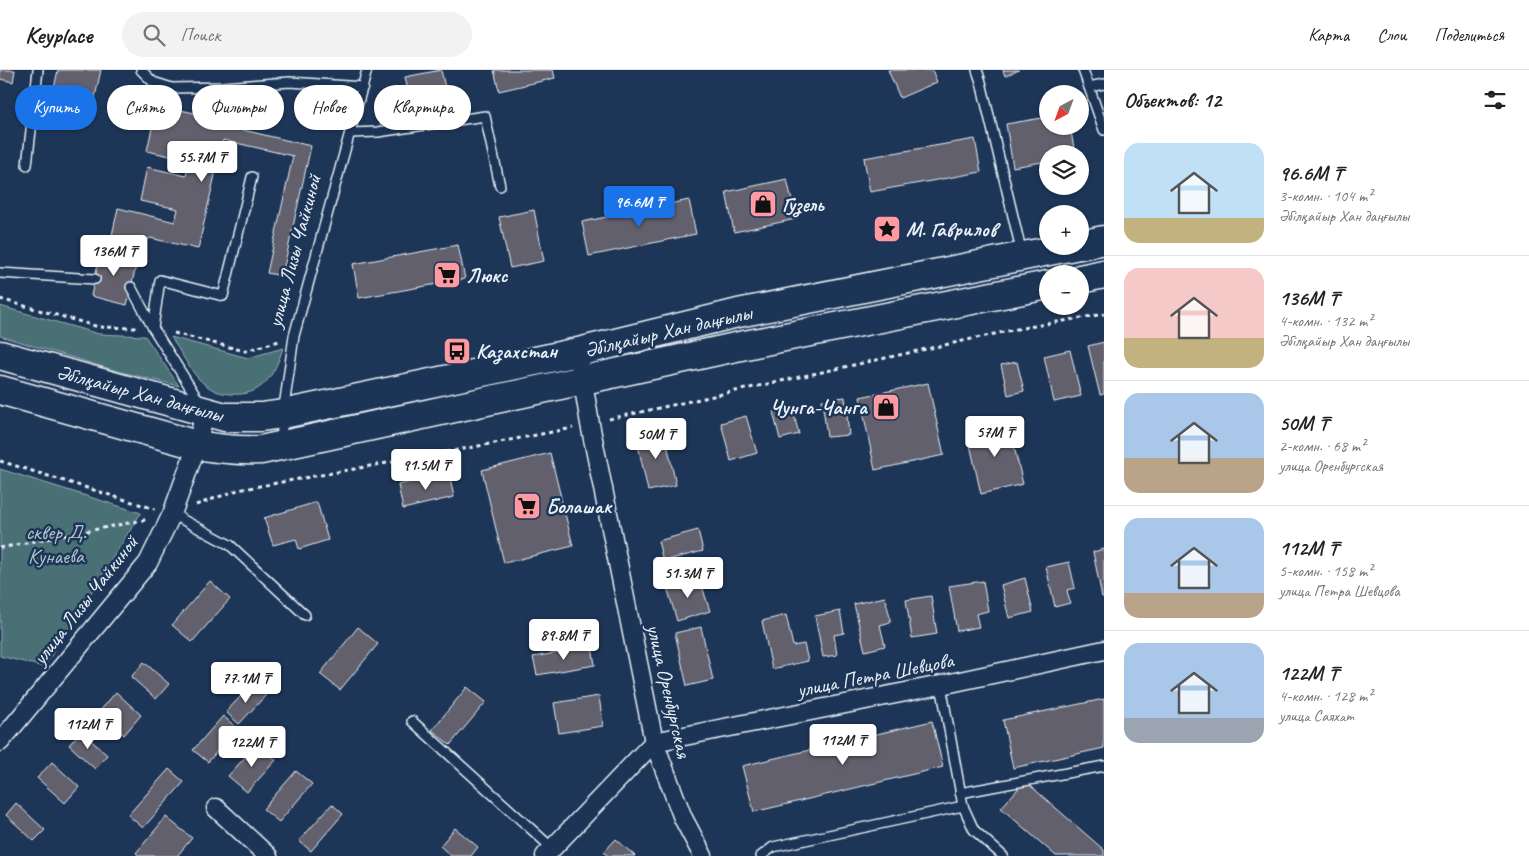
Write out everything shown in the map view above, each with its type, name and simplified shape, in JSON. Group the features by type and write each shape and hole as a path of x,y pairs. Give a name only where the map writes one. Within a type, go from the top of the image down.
{"main road":[{"path":"1089,243 1104,240"},
{"name":"Әбілқайыр Хан даңғылы","path":"0,355 205,412 225,417 244,418 283,414 578,352 738,313 1039,254"},
{"path":"1089,277 1104,274"},
{"name":"Әбілқайыр Хан даңғылы","path":"0,390 197,446 240,451 280,446 745,346 1039,287"}],"street":[{"name":"улица Оренбургская","path":"578,352 590,424 654,742 683,818 703,856"},
{"name":"улица Лизы Чайкиной","path":"0,742 148,563 172,514 197,446 205,412"},
{"name":"улица Петра Шевцова","path":"654,742 941,685 1104,650"},
{"path":"549,852 654,742"},
{"path":"216,808 268,856"}],"lane":[{"path":"26,165 38,70"},
{"path":"141,70 153,82 172,88 223,87 290,82 334,85"},
{"name":"улица Лизы Чайкиной","path":"363,85 367,70"},
{"path":"976,70 1004,174 1023,257"},
{"path":"1083,70 1088,85"},
{"path":"1104,84 1089,87 1104,130"},
{"path":"350,133 378,132 485,116 500,186"},
{"name":"улица Лизы Чайкиной","path":"280,446 294,336 351,130"},
{"path":"153,328 160,280 223,296 252,177"},
{"path":"0,272 94,279"},
{"path":"131,287 153,328 205,412"},
{"path":"172,514 230,545 305,615"},
{"path":"941,685 963,806 974,830 1004,856"},
{"path":"412,721 549,852"},
{"path":"960,793 1104,766"},
{"path":"761,856 773,847 963,806"}],"path":[{"path":"0,548 172,514 238,490 590,424 628,414 1017,329 1104,314"},
{"path":"0,461 172,514"}],"green space":[{"path":"0,306 99,334 145,336 179,386 117,371 0,336"},
{"path":"171,337 248,358 283,348 271,376 265,383 251,392 230,394 218,392 205,385 190,367"},
{"name":"сквер Д. Кунаева","path":"0,469 141,513 44,667 0,656"}],"building":[{"path":"0,70 15,70 13,82 0,79"},
{"path":"58,70 101,70 97,88 97,85 55,85"},
{"path":"441,70 444,85 407,85 405,77"},
{"path":"494,70 553,70 555,78 499,91"},
{"path":"888,70 932,70 937,82 900,98"},
{"path":"1003,70 1019,70 1005,76"},
{"path":"182,110 192,112 192,130 243,130 311,146 282,276 267,273 293,156 223,140 198,249 150,238 130,254 109,249 118,208 175,222 178,209 140,201 147,167 186,176 189,160 147,151 152,130 182,130"},
{"path":"1039,118 1039,135 1072,135 1073,145 1039,145 1039,163 1013,167 1006,124"},
{"path":"975,139 981,172 870,192 864,158"},
{"path":"787,179 796,219 734,232 726,192"},
{"path":"689,200 696,234 589,256 582,222"},
{"path":"534,210 544,261 510,268 499,217"},
{"path":"458,245 465,279 359,298 353,264"},
{"path":"101,249 138,257 127,305 91,296"},
{"path":"1104,342 1104,394 1100,395 1088,346"},
{"path":"1070,350 1081,396 1054,402 1044,356"},
{"path":"1017,362 1024,391 1008,395 1001,365"},
{"path":"928,383 944,455 875,470 860,397"},
{"path":"845,397 849,435 827,437 822,400"},
{"path":"792,408 799,434 780,439 773,412"},
{"path":"746,416 757,453 731,461 721,423"},
{"path":"1008,421 1023,484 981,494 967,431"},
{"path":"664,430 676,485 648,491 636,436"},
{"name":"Болашак","path":"550,453 573,546 504,563 482,470"},
{"path":"449,473 454,497 403,509 398,485"},
{"path":"317,502 328,540 299,549 296,539 273,545 264,518"},
{"path":"698,530 703,551 663,561 658,541"},
{"path":"1104,549 1104,597 1102,597 1093,552"},
{"path":"1069,562 1075,588 1067,590 1070,603 1055,607 1046,567"},
{"path":"699,577 710,611 677,621 667,587"},
{"path":"1025,578 1033,612 1009,618 1001,585"},
{"path":"210,581 230,599 192,642 172,625"},
{"path":"983,581 988,611 976,614 979,627 957,631 949,586"},
{"path":"931,596 937,634 912,638 906,600"},
{"path":"885,597 891,622 880,625 885,646 865,651 854,604"},
{"path":"840,611 844,633 834,635 837,655 823,657 815,616"},
{"path":"786,615 793,646 804,644 808,661 772,669 762,621"},
{"path":"358,627 378,644 340,690 320,674"},
{"path":"701,627 713,680 687,686 675,633"},
{"path":"592,647 595,665 537,675 533,657"},
{"path":"144,662 169,684 156,699 131,677"},
{"path":"253,683 266,695 239,724 226,712"},
{"path":"467,687 486,702 450,745 432,730"},
{"path":"116,692 141,715 124,735 99,712"},
{"path":"599,696 603,726 559,733 554,703"},
{"path":"1104,699 1104,748 1013,768 1003,720"},
{"path":"223,716 237,728 208,762 193,750"},
{"path":"932,721 943,767 754,812 742,766"},
{"path":"81,731 107,755 95,769 69,745"},
{"path":"257,744 276,760 247,792 228,776"},
{"path":"52,762 79,787 65,803 37,778"},
{"path":"169,769 184,782 143,828 128,815"},
{"path":"296,771 312,784 279,822 263,809"},
{"path":"1025,781 1104,850 1104,856 1056,856 1001,808"},
{"path":"16,803 45,830 34,841 6,815"},
{"path":"332,804 343,814 311,851 299,841"},
{"path":"166,817 192,838 177,856 139,856 136,853"},
{"path":"455,828 478,847 471,856 451,856 440,846"},
{"path":"616,839 635,856 608,856 604,852"}],"place":[{"name":"Гузель","path":"763,204"},
{"name":"М. Гаврилов","path":"887,229"},
{"name":"Люкс","path":"447,275"},
{"name":"Казахстан","path":"457,351"},
{"name":"Чунга-Чанга","path":"886,407"},
{"name":"Болашак","path":"527,506"}]}
